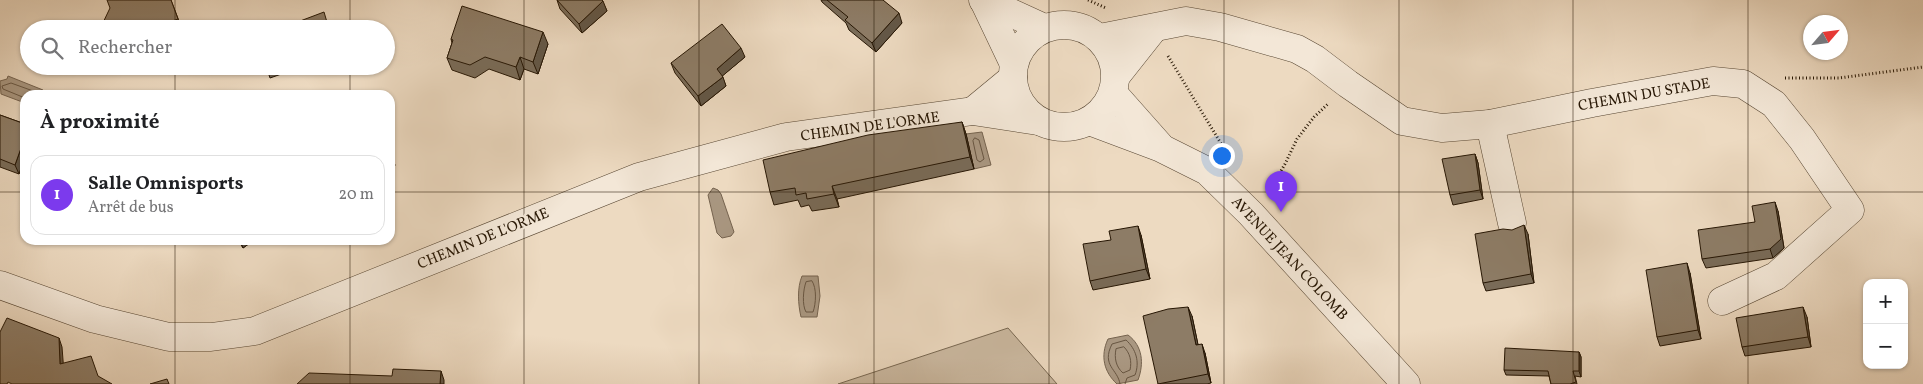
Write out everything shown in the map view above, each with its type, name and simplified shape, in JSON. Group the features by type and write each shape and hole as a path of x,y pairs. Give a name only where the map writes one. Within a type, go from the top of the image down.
{"street":[{"path":"984,0 1044,28"},
{"path":"984,0 1013,71 1016,94 1020,102 1038,121 1055,127 1072,127 1089,121 1100,114 1108,104 1115,84 1154,28"},
{"name":"CHEMIN DU STADE","path":"1100,38 1186,21 1220,27 1297,49 1316,59 1348,84 1402,121 1442,128 1490,124 1713,81 1743,84 1774,104 1802,139 1850,210 1776,276 1722,300"},
{"path":"973,111 1013,71 1019,49 1030,37 1044,28 1058,24 1074,24 1088,29 1100,38 1109,49 1114,62 1115,84"},
{"name":"AVENUE JEAN COLOMB","path":"1115,84 1161,148"},
{"name":"CHEMIN DE L'ORME","path":"0,286 95,319 169,337 211,337 255,331 639,177 786,137 973,111 1038,121"},
{"name":"AVENUE JEAN COLOMB","path":"1089,121 1161,148 1207,171 1251,214 1406,384"},
{"path":"1490,124 1512,223"}],"path":[{"path":"1743,84 1782,78 1839,78 1923,67"},
{"path":"1251,214 1264,200 1297,139 1314,117 1348,84"}],"shaded area":[{"path":"1008,328 1057,384 838,384"}],"water":[{"path":"8,76 43,90 20,90 20,101 1,94 0,81 7,79"},
{"path":"982,132 991,165 974,169 966,134"},
{"path":"713,188 721,194 734,232 731,236 722,238 717,233 708,195"},
{"path":"802,276 818,276 820,296 817,317 801,317 799,286"},
{"path":"1128,335 1137,344 1141,356 1140,374 1138,380 1117,384 1106,369 1104,352 1108,339"}],"building":[{"path":"107,0 171,0 178,19 104,20 110,8"},
{"path":"557,0 602,0 603,1 579,24"},
{"path":"827,0 883,0 899,13 872,43 845,20 848,17"},
{"path":"462,6 543,32 533,62 520,57 516,67 485,57 470,65 447,58"},
{"path":"324,12 326,20 303,20"},
{"path":"722,24 741,48 717,69 723,77 698,96 671,63"},
{"path":"0,115 20,122 20,151 15,165 0,159"},
{"path":"962,122 970,157 832,186 834,194 807,199 806,193 796,195 795,188 770,192 763,160 868,135"},
{"path":"1475,154 1480,190 1450,195 1442,159"},
{"path":"1775,202 1781,239 1770,249 1702,259 1698,230 1755,222 1752,206"},
{"path":"1524,225 1531,274 1483,283 1475,234 1503,229 1512,230"},
{"path":"1138,226 1146,269 1090,281 1083,244 1111,240 1109,231"},
{"path":"1687,263 1698,330 1657,337 1646,270"},
{"path":"1188,307 1196,345 1202,344 1208,374 1158,384 1143,316 1168,309"},
{"path":"1803,307 1808,337 1742,347 1736,318"},
{"path":"7,318 59,338 60,364 91,356 98,376 112,384 12,384 8,382 7,384 0,384 0,332"},
{"path":"1505,348 1579,352 1579,371 1573,371 1576,382 1570,384 1551,384 1548,371 1504,370"},
{"path":"393,369 441,371 440,384 297,384 309,373 392,376"},
{"path":"167,379 169,384 150,384"}],"place":[{"name":"Salle Omnisports","path":"1281,212"}]}
